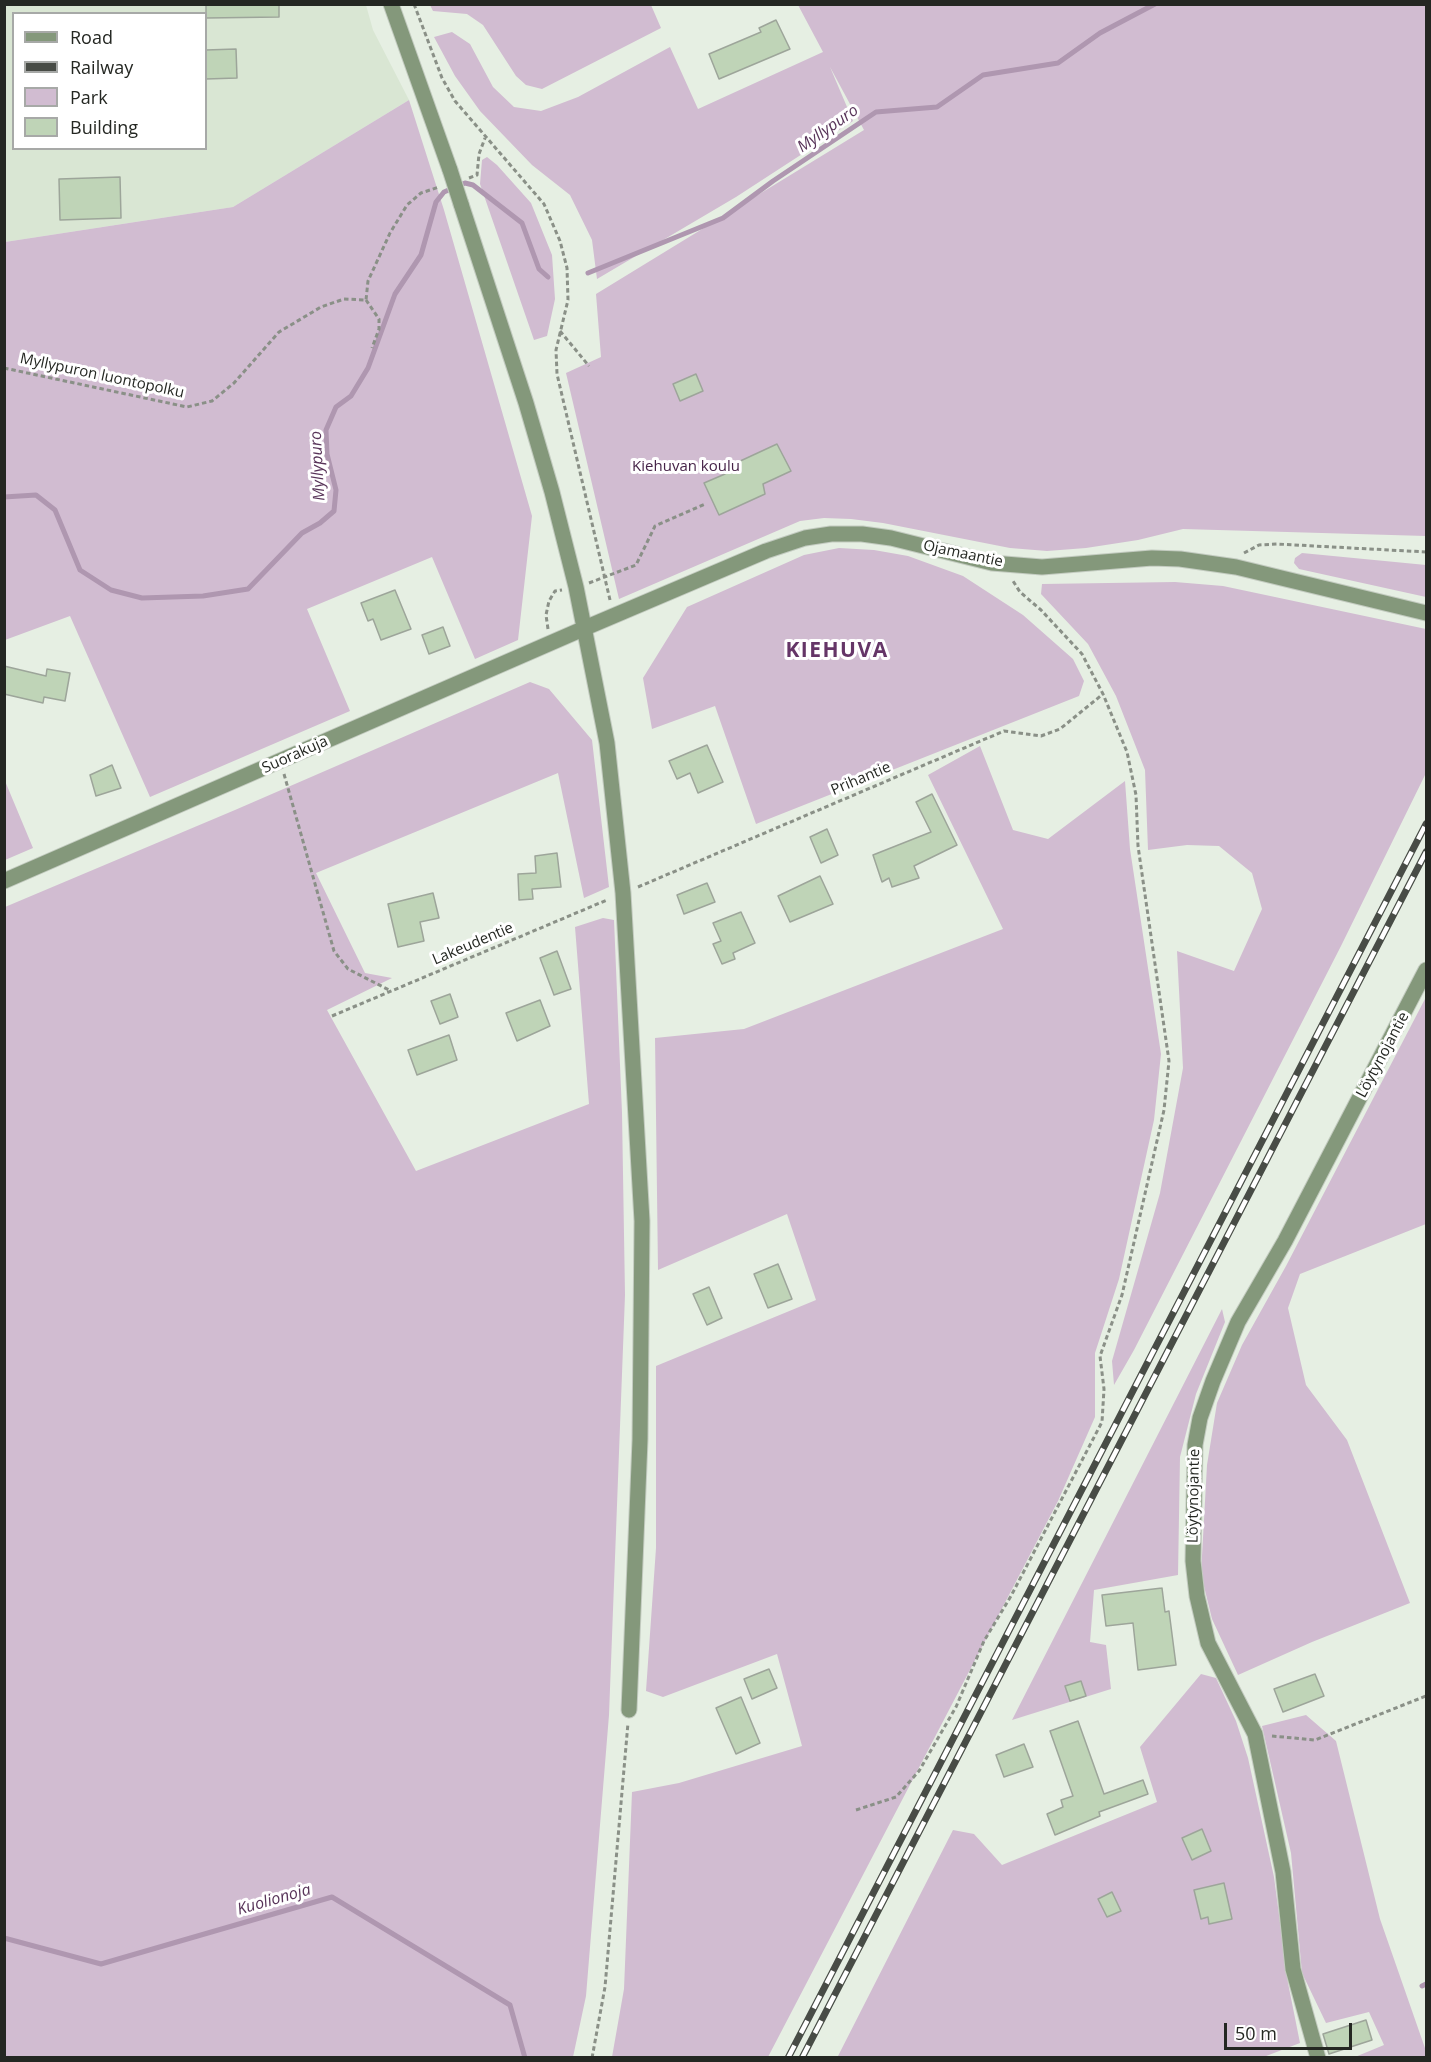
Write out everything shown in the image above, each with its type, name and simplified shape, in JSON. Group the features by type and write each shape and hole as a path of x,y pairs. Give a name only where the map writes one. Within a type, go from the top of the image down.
{"street":[{"path":"391,4 450,170 526,403 576,587 608,743 623,893 642,1221 640,1440 629,1710"},
{"name":"Ojamaantie","path":"585,628 766,550 805,538 831,534 862,534 891,538 992,563 1042,567 1152,558 1180,559 1236,567 1426,613"},
{"name":"Suorakuja","path":"4,881 585,628"},
{"name":"Löytynojantie","path":"1318,2058 1293,1969 1283,1872 1256,1734 1208,1643 1197,1596 1192,1561 1195,1445 1200,1418 1212,1381 1238,1322 1285,1241 1426,970"}],"path":[{"path":"414,4 442,78 455,101 544,204 560,241 567,268 568,300 556,350 557,374 614,616"},
{"path":"463,180 477,175 479,154 485,137"},
{"path":"372,348 379,329 379,319 366,300 368,281 390,233 407,205 421,193 444,186"},
{"name":"Myllypuron luontopolku","path":"4,368 187,407 212,401 234,383 279,332 321,307 344,299 366,300"},
{"path":"560,332 589,366"},
{"path":"605,578 636,565 655,526 705,504"},
{"path":"1236,567 1240,556 1248,549 1268,544 1426,552"},
{"path":"856,1810 896,1797 919,1771 956,1707 984,1641 1011,1596 1102,1422 1104,1389 1100,1356 1122,1295 1164,1110 1169,1061 1138,846 1136,795 1127,752 1103,694 1082,654 1041,610 1020,592 1003,564"},
{"path":"551,643 546,615 549,601 555,591 576,587"},
{"name":"Prihantie","path":"623,893 1004,731 1041,735 1060,729 1103,694"},
{"path":"280,761 334,951 348,969 392,991"},
{"name":"Lakeudentie","path":"332,1016 623,893"},
{"path":"1256,1734 1315,1740 1426,1696"},
{"path":"592,2058 605,1987 629,1710"}],"shaded area":[{"path":"5,5 366,5 373,30 409,100 233,207 5,242"}],"green space":[{"path":"430,5 651,5 661,28 542,89 526,85 516,76 483,25 467,14 433,11"},
{"name":"Kiehuvan koulu","path":"798,5 1426,5 1426,536 1183,529 1138,540 1047,551 1010,548 883,523 824,518 800,521 619,599 566,373 601,357 596,294 864,130 830,67 853,121 736,197 597,279 592,240 570,195 532,165 480,111 455,76 434,37 452,32 470,44 493,87 514,107 541,111 578,97 670,47 698,109 823,52"},
{"path":"409,100 444,210 532,516 518,640 475,659 432,557 307,609 350,711 150,797 70,616 5,640 5,242 233,207"},
{"path":"487,157 531,203 552,255 555,299 547,336 534,340 480,184 482,160"},
{"path":"839,548 874,550 908,556 963,576 1023,615 1073,659 1084,681 1079,696 756,824 715,706 652,729 643,678 687,607 804,555"},
{"path":"1302,553 1426,565 1426,597 1299,569 1294,563 1295,558"},
{"path":"1175,582 1223,586 1426,629 1426,773 1341,946 1114,1385 1112,1361 1160,1193 1183,1068 1177,951 1234,971 1262,909 1252,873 1219,846 1187,845 1148,850 1145,770 1116,696 1088,644 1041,594 1042,584"},
{"path":"530,682 549,689 592,740 609,887 584,898 558,773 316,873 365,973 392,978 327,1010 416,1171 589,1104 575,927 603,918 614,920 622,1113 625,1295 609,1715 586,1996 573,2057 5,2057 5,907"},
{"path":"980,746 1013,830 1048,839 1125,781 1130,849 1161,1054 1154,1120 1119,1279 1095,1353 1095,1417 1058,1501 768,2057 612,2057 624,1989 632,1792 679,1783 802,1746 777,1654 663,1697 646,1691 656,1548 656,1366 816,1300 787,1214 658,1270 655,1038 744,1029 1003,929 928,775"},
{"path":"5,781 33,848 4,860"},
{"path":"1426,997 1426,1224 1300,1274 1288,1308 1306,1385 1347,1440 1410,1603 1312,1642 1238,1675 1212,1619 1201,1574 1207,1465 1217,1403 1242,1345 1286,1266"},
{"path":"1222,1309 1225,1322 1196,1394 1180,1457 1178,1575 1094,1590 1090,1642 1106,1645 1111,1689 1012,1720"},
{"path":"1201,1674 1216,1678 1236,1721 1248,1758 1274,1877 1288,1983 1300,2043 1261,2058 837,2058 953,1830 974,1834 1002,1865 1157,1802 1140,1747"},
{"path":"1306,1715 1336,1741 1380,1919 1426,2051 1426,2057 1355,2057 1384,2045 1369,2012 1326,2023 1302,1973 1291,1853 1262,1726"}],"building":[{"path":"206,4 279,4 279,17 207,18"},
{"path":"776,20 790,49 719,79 709,54 761,32 759,28"},
{"path":"236,49 237,78 207,79 207,50"},
{"path":"120,177 121,218 60,220 59,179"},
{"path":"696,374 703,391 680,401 673,384"},
{"path":"777,444 791,471 763,484 765,494 719,515 704,483 725,474 723,469"},
{"path":"395,590 411,629 381,640 373,619 368,621 361,603"},
{"path":"443,627 450,646 429,654 422,635"},
{"path":"4,666 46,676 47,669 70,673 65,701 44,697 43,703 4,694"},
{"path":"707,745 723,782 698,793 690,773 677,779 669,761"},
{"path":"112,765 121,788 96,796 90,775"},
{"path":"932,794 957,845 914,866 919,878 892,887 889,878 882,882 873,855 931,832 916,802"},
{"path":"827,829 838,855 821,863 810,837"},
{"path":"557,853 561,887 532,889 533,899 519,900 518,874 536,873 535,856"},
{"path":"820,876 833,904 790,922 778,896"},
{"path":"707,883 715,902 684,914 677,895"},
{"path":"433,893 439,918 420,922 424,941 398,947 388,904"},
{"path":"741,912 755,943 733,953 735,959 722,964 713,944 721,941 713,923"},
{"path":"557,951 571,989 554,995 540,958"},
{"path":"450,994 458,1017 440,1024 431,1001"},
{"path":"540,1000 550,1026 517,1041 506,1013"},
{"path":"449,1035 457,1060 417,1075 408,1050"},
{"path":"778,1264 792,1299 768,1308 754,1274"},
{"path":"709,1287 722,1318 707,1325 693,1294"},
{"path":"1162,1588 1165,1612 1169,1611 1176,1665 1138,1670 1133,1623 1106,1626 1102,1595"},
{"path":"769,1669 777,1688 752,1699 744,1679"},
{"path":"1315,1674 1324,1696 1283,1712 1274,1689"},
{"path":"1081,1681 1086,1696 1070,1701 1065,1686"},
{"path":"741,1697 760,1743 736,1754 716,1708"},
{"path":"1078,1721 1104,1794 1143,1780 1148,1794 1099,1812 1100,1816 1055,1835 1047,1814 1063,1807 1061,1800 1073,1796 1050,1731"},
{"path":"1024,1744 1033,1767 1004,1777 996,1755"},
{"path":"1202,1829 1211,1851 1192,1860 1182,1838"},
{"path":"1224,1883 1232,1919 1209,1924 1208,1917 1201,1919 1194,1890"},
{"path":"1112,1892 1121,1911 1107,1917 1098,1899"},
{"path":"1366,2020 1372,2040 1329,2054 1323,2034"}],"waterway":[{"name":"Myllypuro","path":"588,273 723,218 773,181 876,112 937,107 983,75 1058,63 1100,33 1155,4"},
{"name":"Myllypuro","path":"4,497 36,495 55,510 80,570 111,590 142,598 203,596 248,589 302,533 320,523 334,511 336,490 327,454 326,430 336,407 351,396 368,368 395,294 421,255 436,202 444,192 465,183 473,185 522,223 539,269 548,277"},
{"name":"Kuolionoja","path":"4,1938 101,1964 332,1897 510,2005 525,2058"},
{"path":"1422,1986 1426,1984"}],"railway":[{"path":"788,2058 1426,824"},
{"path":"802,2058 1426,852"}],"district":[{"name":"KIEHUVA","path":"837,651"}]}
